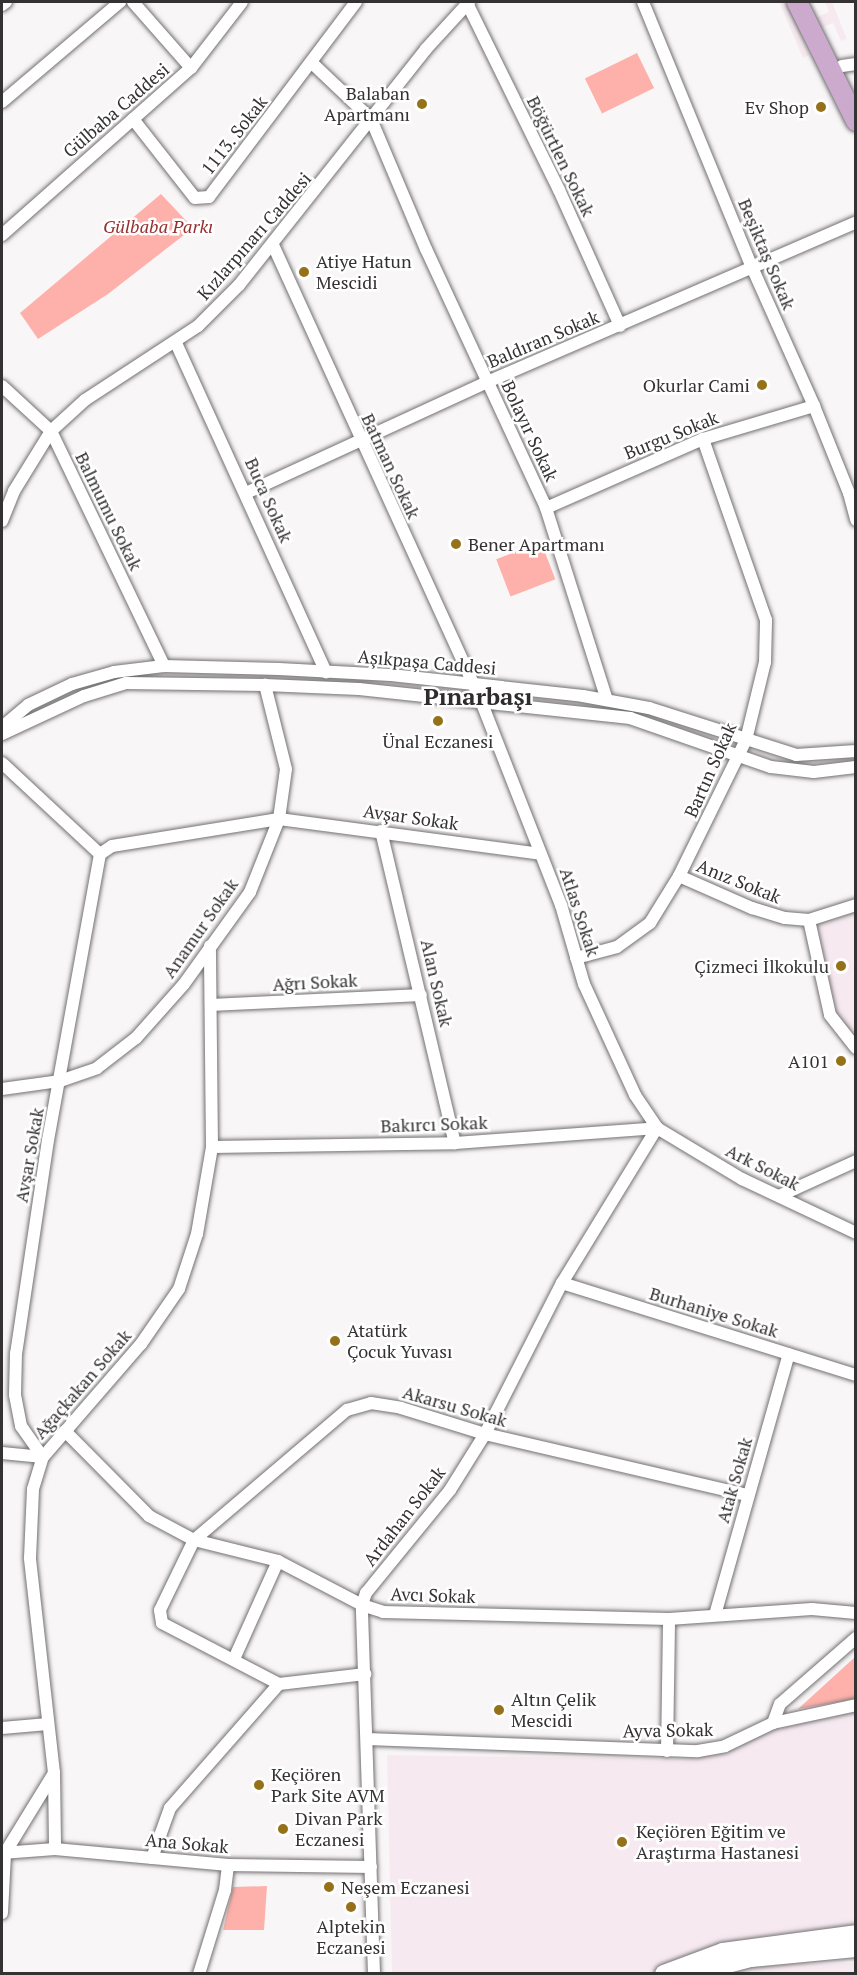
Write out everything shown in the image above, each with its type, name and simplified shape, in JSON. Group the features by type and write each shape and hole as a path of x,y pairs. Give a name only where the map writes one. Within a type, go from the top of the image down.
{"main road":[{"path":"797,2 855,121"},
{"path":"810,2 849,65 855,93"},
{"path":"664,1974 723,1952 855,1934"},
{"path":"694,1974 751,1958 855,1948"}],"street":[{"path":"2,5 6,2"},
{"path":"2,102 120,2"},
{"path":"133,2 191,68"},
{"name":"Gülbaba Caddesi","path":"2,235 191,68 242,2"},
{"name":"1113. Sokak","path":"134,118 195,198 201,200 209,196 356,2"},
{"name":"Kızlarpınarı Caddesi","path":"2,521 14,491 51,431 85,400 176,343 239,285 371,119 468,2"},
{"name":"Böğürtlen Sokak","path":"468,2 559,190 620,326"},
{"name":"Beşiktaş Sokak","path":"643,2 751,265 814,406 849,493 855,520"},
{"path":"312,63 371,119"},
{"name":"Bolayır Sokak","path":"371,119 487,382 546,508 607,700"},
{"name":"Baldıran Sokak","path":"246,493 487,382 620,326 751,265 855,222"},
{"name":"Batman Sokak","path":"273,245 359,439 480,701"},
{"name":"Buca Sokak","path":"176,343 326,672"},
{"name":"Balmumu Sokak","path":"2,386 51,431 164,666"},
{"name":"Burgu Sokak","path":"546,508 703,439 814,406"},
{"name":"Bartın Sokak","path":"576,958 633,939 650,923 679,876 746,740 765,662 766,620 703,439"},
{"name":"Aşıkpaşa Caddesi","path":"2,727 28,705 72,684 114,672 164,666 326,672 473,684 607,700 650,708 796,755 855,751"},
{"name":"Aşıkpaşa Caddesi","path":"2,734 84,696 126,683 265,685 359,689 630,718 771,767 814,772 855,767"},
{"name":"Anamur Sokak","path":"2,1089 60,1081 97,1068 136,1038 184,984 250,892 279,819 286,769 265,685"},
{"name":"Atlas Sokak","path":"480,701 541,854 576,958 608,1039 657,1128"},
{"path":"2,764 100,854"},
{"name":"Avşar Sokak","path":"43,1457 21,1426 15,1395 16,1353 100,854 112,846 279,819 541,854"},
{"name":"Alan Sokak","path":"381,831 422,995 455,1143"},
{"name":"Anız Sokak","path":"679,876 752,908 809,920 855,905"},
{"path":"809,920 830,1015 855,1048"},
{"name":"Ağaçkakan Sokak","path":"55,1849 54,1773 30,1558 33,1489 43,1457 141,1344 179,1289 196,1234 213,1147 210,946"},
{"name":"Ağrı Sokak","path":"210,1005 422,995"},
{"name":"Bakırcı Sokak","path":"213,1147 455,1143 657,1128"},
{"name":"Ark Sokak","path":"657,1128 779,1196 855,1233"},
{"name":"Ardahan Sokak","path":"362,1605 366,1593 450,1490 485,1434 562,1283 657,1128"},
{"path":"779,1196 855,1161"},
{"name":"Burhaniye Sokak","path":"562,1283 855,1375"},
{"name":"Atak Sokak","path":"715,1615 789,1354"},
{"name":"Akarsu Sokak","path":"194,1540 347,1410 371,1403 400,1408 485,1434 748,1495"},
{"name":"Avcı Sokak","path":"65,1431 149,1516 194,1540 278,1561 362,1605 383,1612 669,1619 812,1609 855,1613"},
{"path":"2,1453 43,1457"},
{"path":"194,1540 160,1610 162,1623 279,1684 365,1674"},
{"path":"234,1659 278,1561"},
{"path":"362,1605 374,1974"},
{"path":"667,1751 669,1619"},
{"path":"773,1723 780,1704 855,1638"},
{"path":"152,1858 170,1808 279,1684"},
{"name":"Ayva Sokak","path":"367,1739 667,1751 725,1746 773,1723 855,1705"},
{"path":"2,1728 48,1724"},
{"path":"2,1913 3,1853 54,1773"},
{"name":"Ana Sokak","path":"3,1853 55,1849 228,1865 371,1867"},
{"path":"199,1974 225,1890 228,1865"}],"shaded area":[{"path":"779,2 787,2 797,25 829,12 825,2 832,2 847,39 841,41 833,23 802,36 809,55 803,58"},
{"name":"Çizmeci İlkokulu","path":"855,911 855,1041 838,1020 816,921"},
{"name":"Keçiören Eğitim ve Araştırma Hastanesi","path":"855,1712 855,1924 740,1939 681,1959 652,1973 392,1973 387,1755 689,1759 727,1753 766,1731"},
{"path":"855,1963 855,1973 725,1974 747,1965"}],"green space":[{"path":"637,53 654,88 602,113 585,78"},
{"name":"Gülbaba Parkı","path":"161,194 193,228 108,294 38,339 20,313"},
{"path":"541,542 555,579 511,597 496,559"},
{"path":"855,1657 855,1699 798,1709"},
{"path":"267,1886 264,1930 223,1930 233,1887"}],"place":[{"name":"Balaban Apartmanı","path":"422,104"},
{"name":"Ev Shop","path":"821,107"},
{"name":"Atiye Hatun Mescidi","path":"304,272"},
{"name":"Okurlar Cami","path":"762,385"},
{"name":"Bener Apartmanı","path":"456,544"},
{"name":"Ünal Eczanesi","path":"438,721"},
{"name":"Çizmeci İlkokulu","path":"841,966"},
{"name":"A101","path":"841,1061"},
{"name":"Atatürk Çocuk Yuvası","path":"335,1341"},
{"name":"Altın Çelik Mescidi","path":"499,1710"},
{"name":"Keçiören Park Site AVM","path":"259,1785"},
{"name":"Divan Park Eczanesi","path":"283,1829"},
{"name":"Keçiören Eğitim ve Araştırma Hastanesi","path":"622,1842"},
{"name":"Neşem Eczanesi","path":"329,1887"},
{"name":"Alptekin Eczanesi","path":"351,1907"}],"district":[{"name":"Pınarbaşı","path":"478,697"}]}
